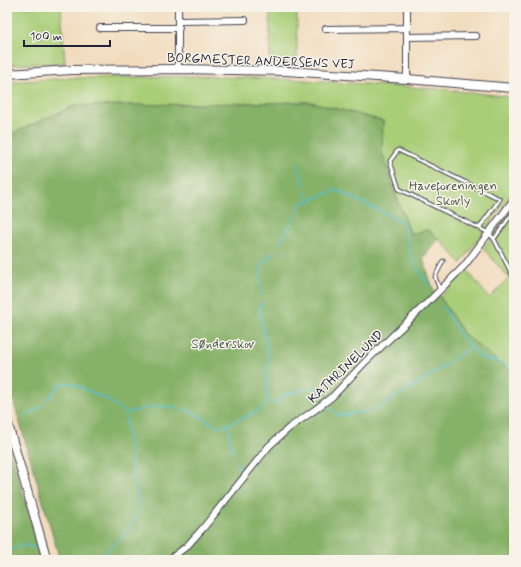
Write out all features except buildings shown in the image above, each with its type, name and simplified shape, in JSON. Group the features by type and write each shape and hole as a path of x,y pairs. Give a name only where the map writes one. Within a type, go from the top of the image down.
{"street":[{"path":"178,7 178,69"},
{"path":"407,7 407,78"},
{"path":"179,21 245,20"},
{"path":"100,28 179,28"},
{"path":"326,29 407,28"},
{"path":"407,37 476,36"},
{"name":"BORGMESTER ANDERSENS VEJ","path":"7,74 72,70 286,70 407,78 514,88"},
{"name":"KATHRINELUND","path":"169,560 187,546 204,527 268,446 289,428 333,396 365,362 440,290 464,264 514,199"},
{"path":"7,421 47,560"}],"lane":[{"path":"480,228 500,199 398,150 390,161 399,189 489,233 494,239 514,278"},
{"path":"494,239 514,211"},
{"path":"440,290 435,277 443,261"}],"green space":[{"path":"7,7 61,7 65,63 7,65"},
{"path":"270,7 297,7 297,65 270,64"},
{"name":"Haveforeningen Skovly","path":"198,76 306,80 438,89 514,97 514,190 461,263 439,239 428,230 411,234 382,152 383,121 311,102 74,106 7,136 7,82 70,78"},
{"name":"Sønderskov","path":"311,102 383,121 382,152 410,234 428,230 439,239 423,258 433,289 440,297 464,334 514,374 514,560 60,560 7,379 7,136 74,106"},
{"path":"514,207 513,374 464,334 440,297 467,270 489,298 509,278 483,248"},
{"path":"7,439 42,560 7,560"}],"waterway":[{"path":"298,164 304,186"},
{"path":"306,192 309,201 336,190 403,222 412,258 420,273 430,286"},
{"path":"280,243 302,203 308,201"},
{"path":"262,296 260,274 262,266 265,260 275,252"},
{"path":"47,400 60,384 71,383 106,399 125,413 153,407 169,406 189,411 219,427 258,411 268,403 266,397 266,370 269,360 259,307 263,304 263,302"},
{"path":"443,307 461,336 481,358 504,363 514,373"},
{"path":"328,407 340,416 361,413 379,408 471,347"},
{"path":"272,402 276,404 282,396 312,387 319,391 322,398"},
{"path":"24,418 42,406"},
{"path":"98,560 121,538 138,514 138,501 125,413"},
{"path":"228,424 233,453"},
{"path":"236,461 240,470"},
{"path":"7,551 24,545 35,548"}]}
